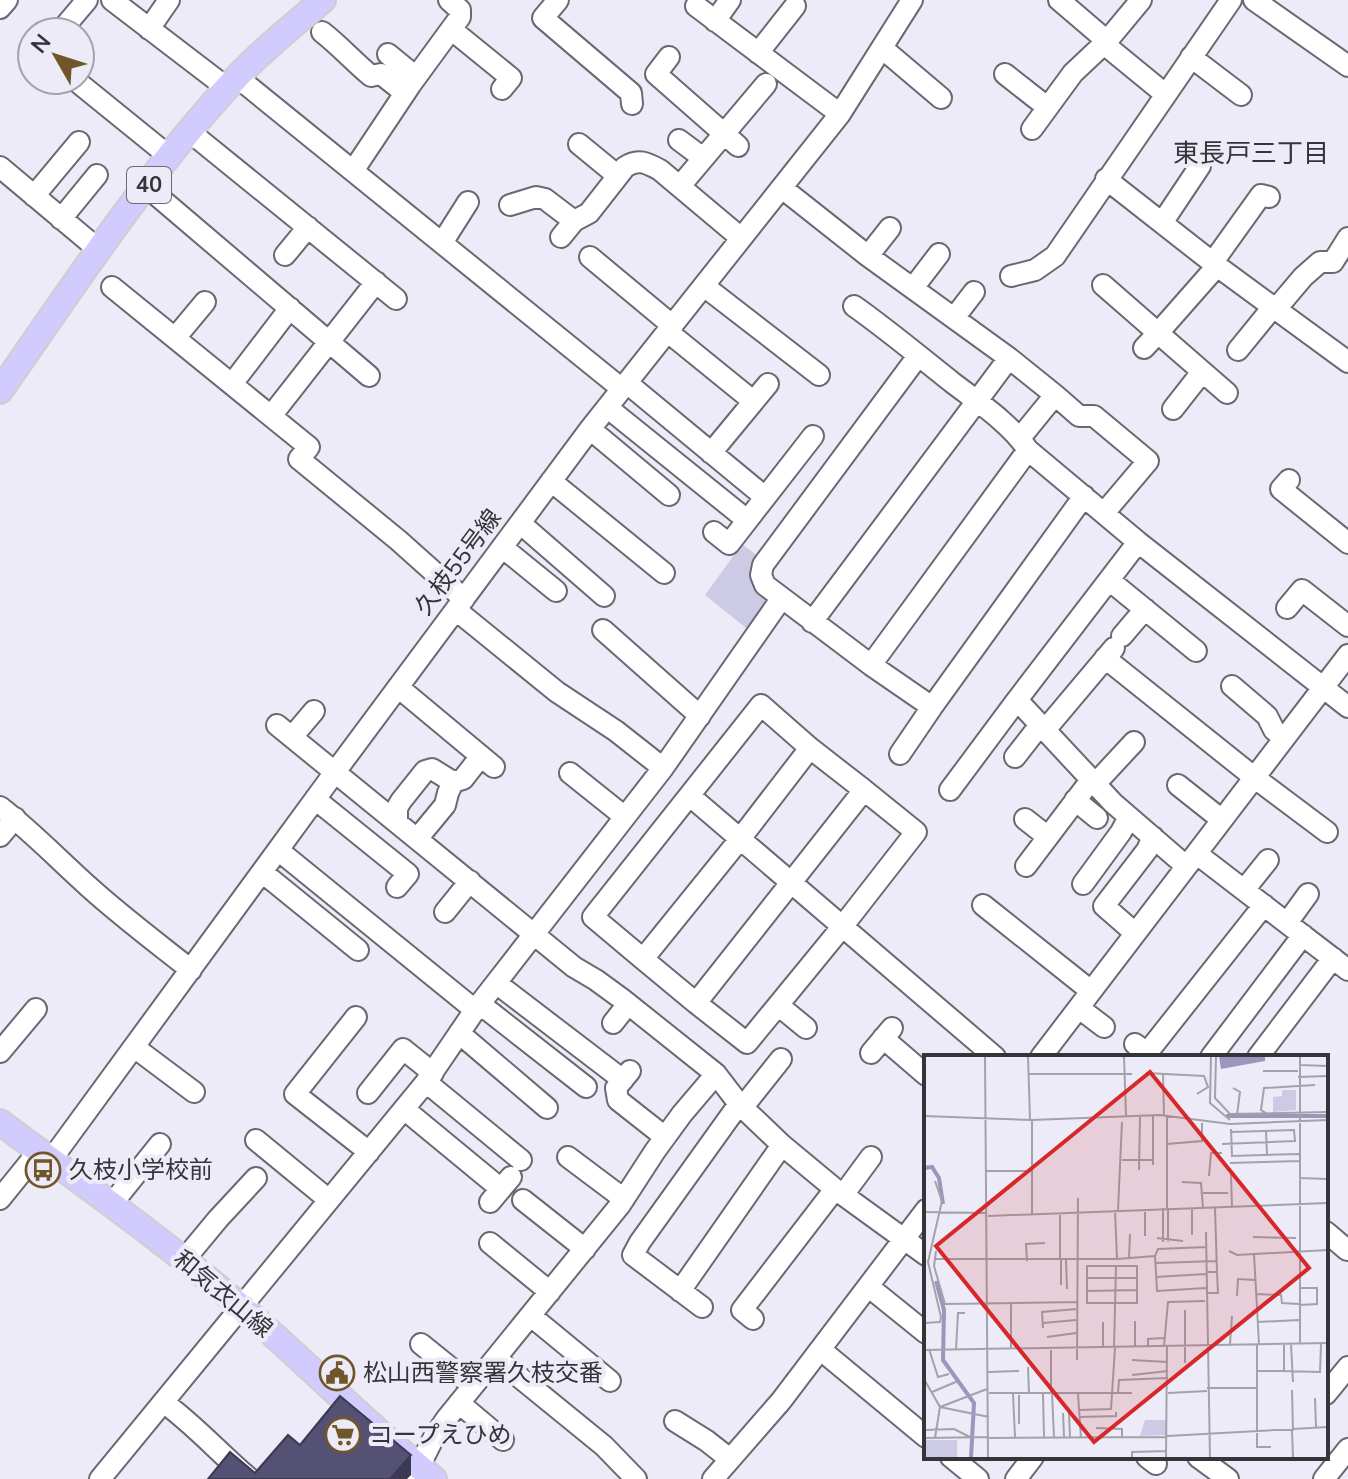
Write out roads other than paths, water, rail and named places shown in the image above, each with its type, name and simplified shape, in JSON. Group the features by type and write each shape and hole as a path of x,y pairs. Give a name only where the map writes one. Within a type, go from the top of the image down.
{"main road":[{"name":"40","path":"0,391 99,250 190,132 257,56 323,0"},
{"name":"和気衣山線","path":"0,1122 241,1306 422,1475"}],"street":[{"path":"74,16 87,0"},
{"path":"112,0 149,29 232,82 353,171 765,497"},
{"path":"149,29 169,0"},
{"path":"353,171 460,17 460,10 449,0"},
{"path":"558,0 543,18 631,93 632,104"},
{"path":"715,21 730,0"},
{"name":"久枝55号線","path":"0,1199 44,1156 134,1047 590,429 840,114 912,0"},
{"path":"1059,0 1165,94"},
{"path":"1032,129 1073,73 1106,42 1141,0"},
{"path":"1011,276 1035,270 1055,256 1231,0"},
{"path":"1254,0 1348,66"},
{"path":"696,6 840,114"},
{"path":"758,53 795,6"},
{"path":"452,30 511,78 502,89"},
{"path":"322,32 371,76 381,74 411,85"},
{"path":"882,48 941,98"},
{"path":"388,54 411,85"},
{"path":"669,57 656,74 731,140"},
{"path":"1191,57 1241,95"},
{"path":"1005,74 1047,107"},
{"path":"680,186 703,158 731,140 766,84"},
{"path":"95,96 170,157"},
{"path":"190,132 396,299"},
{"path":"679,140 703,158"},
{"path":"34,196 79,142"},
{"path":"579,144 618,176"},
{"path":"510,205 536,197 545,199 568,229 589,213 633,161 644,162 660,170 741,238"},
{"path":"1162,223 1200,166"},
{"path":"0,167 99,250"},
{"path":"61,219 97,175"},
{"path":"1106,179 1348,362"},
{"path":"147,187 369,376"},
{"path":"782,188 868,256 1009,358 1079,416 1094,416 1148,461 1104,513"},
{"path":"1151,340 1215,264 1261,195 1269,197"},
{"path":"442,243 468,202"},
{"path":"285,255 308,227"},
{"path":"868,256 890,228"},
{"path":"1238,350 1303,277 1320,262 1333,262 1348,238"},
{"path":"913,288 939,254"},
{"path":"590,257 753,401"},
{"path":"271,416 376,282"},
{"path":"1103,285 1151,340 1202,372 1227,393"},
{"path":"704,286 819,375"},
{"path":"112,287 309,447 299,459 398,540 460,604 557,692 616,731 663,768"},
{"path":"954,318 974,292"},
{"path":"175,338 205,302"},
{"path":"854,306 976,401 1138,542 1348,707"},
{"path":"232,384 290,308"},
{"path":"918,356 763,565 761,575 765,585 781,599 932,707"},
{"path":"812,622 1009,358"},
{"path":"1173,409 1202,372"},
{"path":"711,453 768,384"},
{"path":"871,665 1055,395"},
{"path":"608,408 747,520"},
{"path":"590,429 669,495"},
{"path":"714,532 729,544 813,436"},
{"path":"1289,480 1281,489 1337,539"},
{"path":"551,481 617,543 664,573"},
{"path":"900,754 1084,496"},
{"path":"520,523 604,596"},
{"path":"950,790 1138,542"},
{"path":"502,547 556,591"},
{"path":"1109,580 1196,651"},
{"path":"1287,608 1302,590 1348,626"},
{"path":"100,1479 430,1078 496,983 663,768 781,599"},
{"path":"1015,757 1145,609"},
{"path":"603,630 700,716"},
{"path":"1114,647 1255,778 1327,832"},
{"path":"1043,1055 1348,655"},
{"path":"1232,686 1267,716 1274,730 1284,738"},
{"path":"397,822 397,808 425,771 432,769 453,782 463,779 487,761 398,687"},
{"path":"1017,700 1113,803 1153,837 1244,890 1295,929 1341,958 1260,1055"},
{"path":"761,705 864,790 916,832 747,1043 593,917 761,705"},
{"path":"314,711 284,731 574,967 628,1004 716,1074 740,1106 782,1145 839,1192 924,1254"},
{"path":"1026,866 1075,800 1134,742"},
{"path":"643,959 810,748"},
{"path":"570,773 625,817"},
{"path":"417,839 445,805 453,782"},
{"path":"1178,785 1222,820"},
{"path":"696,1003 864,790"},
{"path":"690,796 993,1055"},
{"path":"315,799 408,874 397,887"},
{"path":"1075,800 1097,818"},
{"path":"0,836 7,812 91,889 191,970"},
{"path":"1083,884 1129,817"},
{"path":"1025,819 1048,837"},
{"path":"1135,933 1104,906 1147,850 1153,837"},
{"path":"278,850 478,1007 586,1087"},
{"path":"1244,890 1268,860"},
{"path":"262,872 358,950"},
{"path":"445,912 470,881"},
{"path":"1212,1055 1295,929 1308,894"},
{"path":"983,905 1085,999 1104,1027"},
{"path":"1135,1044 1147,1053 1264,905"},
{"path":"496,983 626,1075 616,1088 618,1100 665,1137"},
{"path":"613,1023 628,1004"},
{"path":"778,1005 806,1028"},
{"path":"0,1052 36,1009"},
{"path":"356,1016 295,1094 324,1124 369,1152"},
{"path":"459,1033 547,1108"},
{"path":"657,1055 670,1038"},
{"path":"882,1040 924,1073"},
{"path":"134,1047 194,1092"},
{"path":"371,1082 403,1049 430,1078 506,1182 404,1109"},
{"path":"702,1307 633,1255 740,1106 781,1059"},
{"path":"318,1064 335,1078"},
{"path":"422,1475 434,1437 624,1199 665,1137 716,1074"},
{"path":"256,1139 329,1200"},
{"path":"111,1205 160,1144"},
{"path":"680,1291 782,1145"},
{"path":"568,1157 624,1199"},
{"path":"753,1319 742,1310 871,1157"},
{"path":"184,1260 256,1178"},
{"path":"523,1200 585,1249"},
{"path":"713,1479 781,1401 924,1213"},
{"path":"1328,1234 1345,1253"},
{"path":"490,1243 550,1292"},
{"path":"869,1287 924,1331"},
{"path":"531,1316 610,1381"},
{"path":"421,1344 473,1386"},
{"path":"821,1350 924,1435"},
{"path":"496,1358 604,1446 636,1479"},
{"path":"1328,1392 1348,1367"},
{"path":"163,1402 200,1431 250,1479"},
{"path":"459,1403 503,1440"},
{"path":"675,1421 730,1459"},
{"path":"1324,1479 1348,1449"},
{"path":"953,1459 978,1479"},
{"path":"1016,1479 1031,1459"},
{"path":"1201,1459 1228,1479"}],"place":[{"name":"久枝小学校前","path":"43,1170"},
{"name":"松山西警察署久枝交番","path":"337,1373"},
{"name":"コープえひめ","path":"343,1435"}],"district":[{"name":"東長戸三丁目","path":"1251,153"}]}
